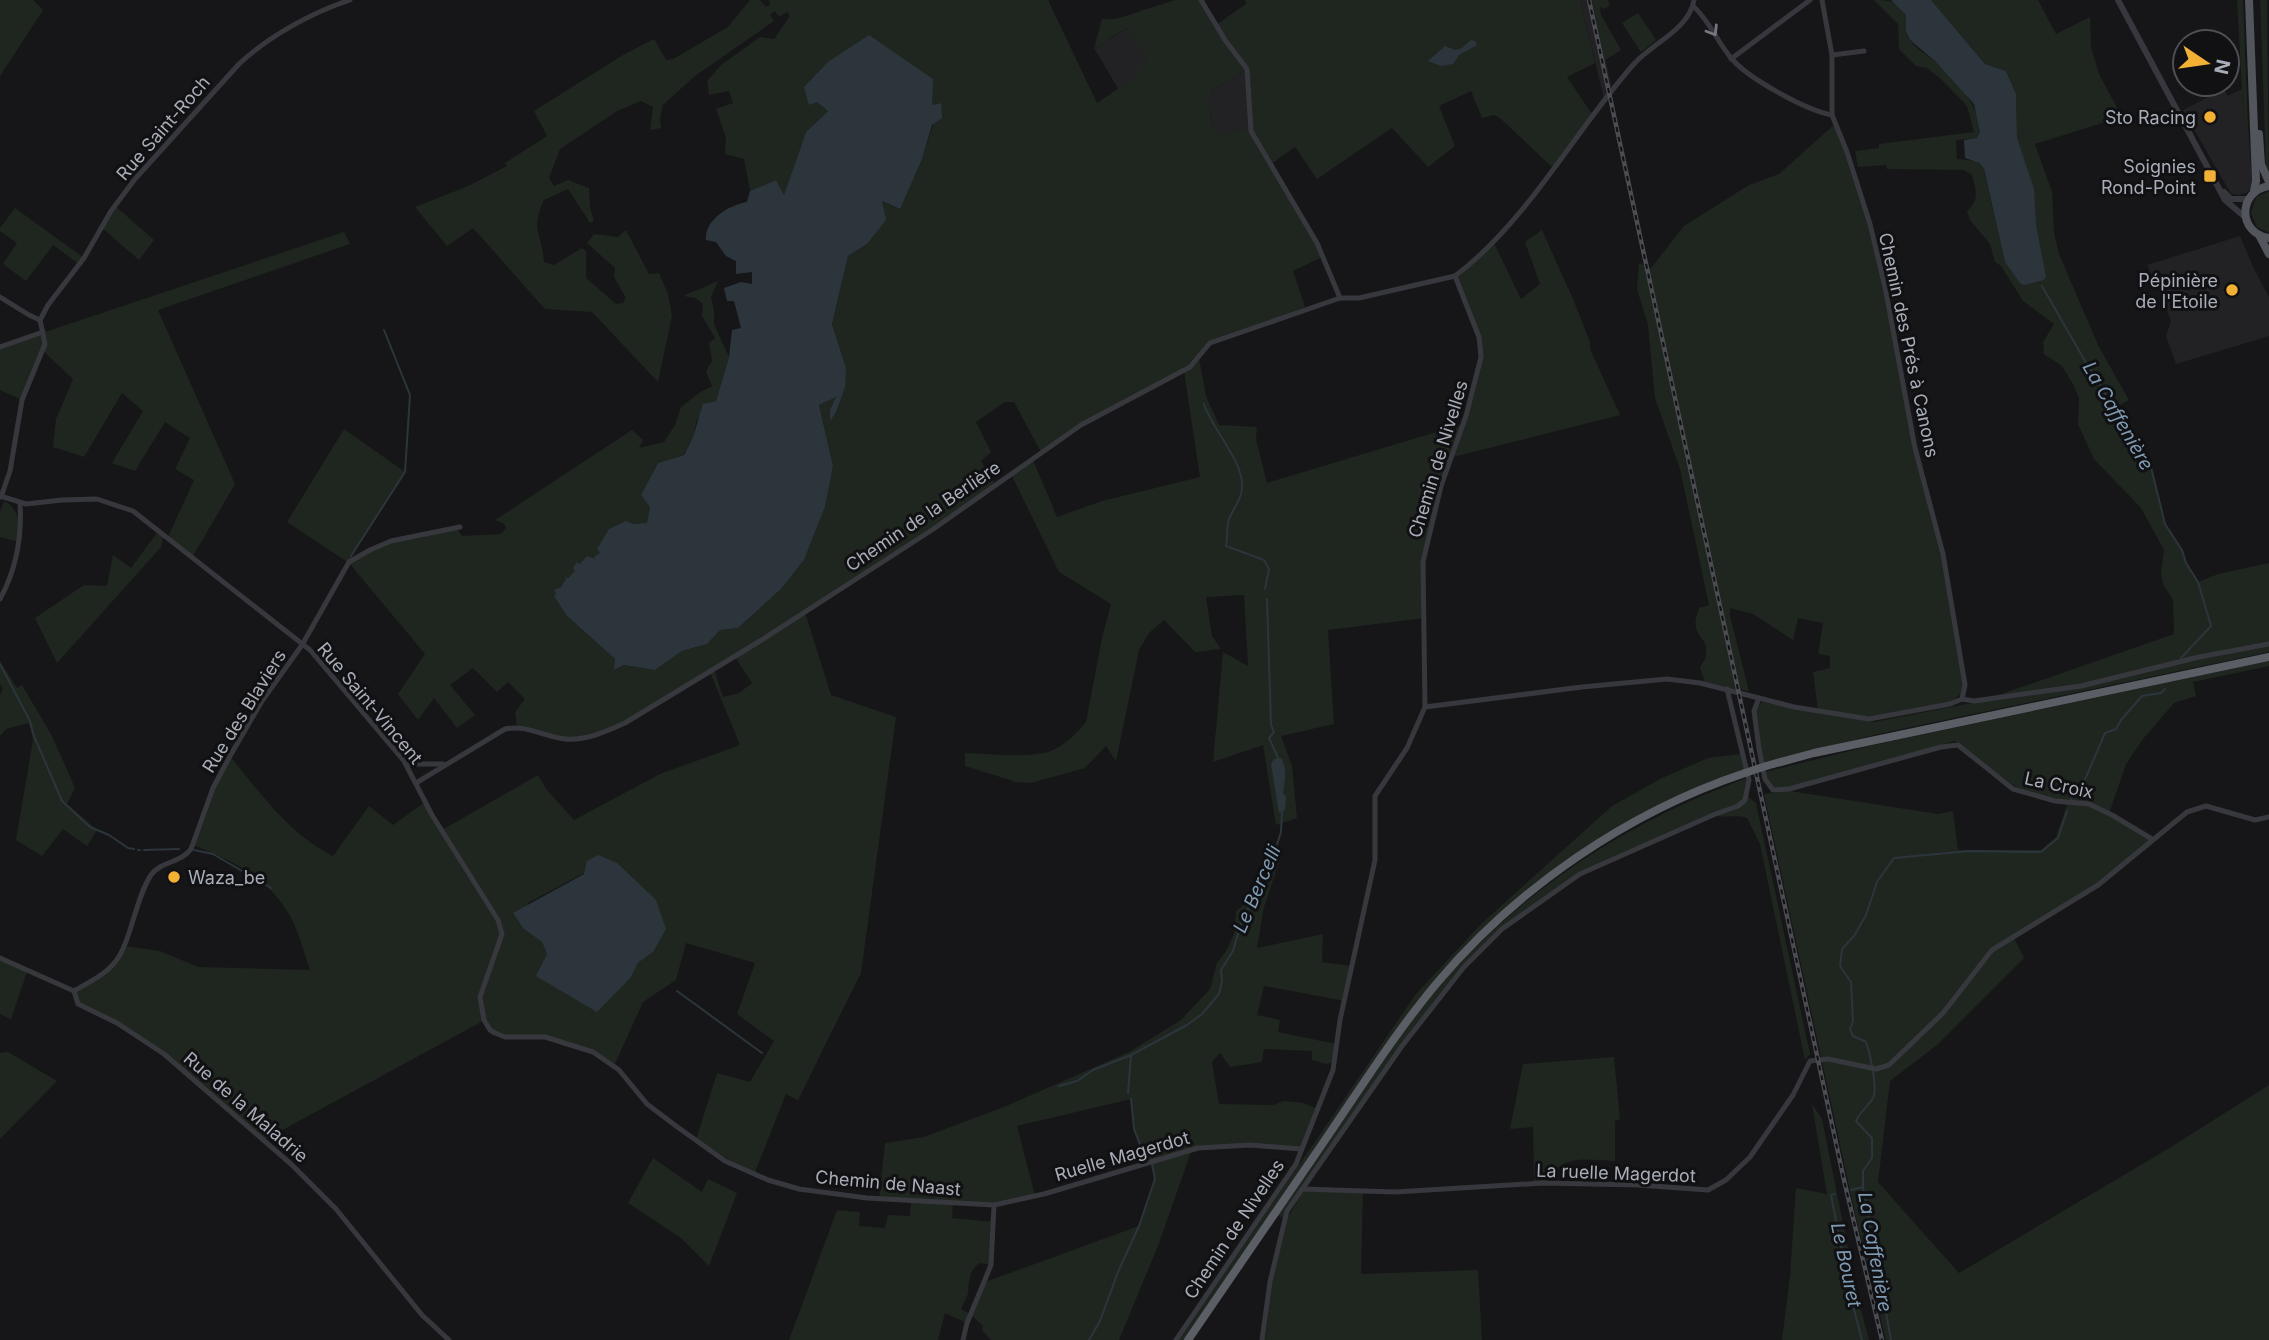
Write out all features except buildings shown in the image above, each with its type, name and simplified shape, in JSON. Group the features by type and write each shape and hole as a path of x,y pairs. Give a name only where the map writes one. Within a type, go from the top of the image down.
{"highway":[{"path":"1188,1340 1397,1034 1438,982 1475,943 1533,890 1605,840 1684,798 1766,766 1823,751 2269,657"}],"main road":[{"path":"2249,0 2256,181 2245,208 2250,227 2259,235 2269,254"},
{"path":"2254,0 2260,158 2269,184 2254,191"},
{"path":"2259,235 2269,237"}],"street":[{"name":"Rue Saint-Roch","path":"40,320 127,190 153,157 239,64 252,52 288,29 327,8 350,0"},
{"path":"1201,0 1225,40 1247,69 1251,131 1317,243 1340,298"},
{"path":"1731,59 1810,0"},
{"name":"Chemin des Prés à Canons","path":"1822,0 1832,55 1832,115 1863,200 1882,275 1915,448 1943,554 1965,685 1962,699"},
{"path":"2120,0 2223,190 2231,199 2248,199"},
{"path":"2120,0 2225,200 2246,218"},
{"path":"1694,3 1731,59 1760,83 1832,115"},
{"path":"1455,276 1482,254 1498,236 1554,169 1635,62 1689,16 1694,3"},
{"path":"1832,55 1864,51"},
{"name":"Chemin de la Berlière","path":"416,783 505,729 517,727 559,738 575,739 625,723 932,530 1081,425 1190,367 1210,343 1340,298 1359,298 1455,276"},
{"name":"Chemin de Nivelles","path":"1176,1340 1296,1164 1333,1070 1340,1020 1375,860 1375,796 1407,748 1425,707 1423,562 1441,486 1466,416 1481,357 1479,337 1455,276"},
{"path":"0,297 40,320 45,344 22,400 10,471 1,497"},
{"path":"0,348 43,332"},
{"name":"Rue Saint-Vincent","path":"1,497 20,503 89,498 107,501 133,511 302,645 325,667 406,764 432,815 498,920 502,934 480,997 482,1016 487,1026 501,1036 545,1037 586,1049 614,1066 632,1083"},
{"path":"0,599 11,577 21,534 20,503"},
{"name":"Rue des Blaviers","path":"75,990 105,972 118,959 153,872 185,857 191,849 219,777 262,701 302,645 346,567 354,559 391,541 460,527"},
{"path":"1425,707 1657,680 1679,680 1727,689 1794,707 1869,719 1950,704 1962,699 1974,701 2081,686 2199,657 2269,644"},
{"name":"Chemin de Nivelles","path":"1262,1340 1270,1282 1287,1211 1426,1014 1456,976 1502,929 1580,874 1738,806 1745,800 1749,780 1727,689"},
{"name":"La Croix","path":"1759,698 1754,711 1759,749 1765,779 1773,790 1789,789 1941,747 1958,745 2013,789 2059,802 2089,804 2152,839"},
{"path":"406,764 446,764"},
{"path":"416,765 423,779"},
{"path":"2152,839 2196,807 2217,808 2255,820 2269,817"},
{"name":"La ruelle Magerdot","path":"1302,1189 1395,1192 1544,1182 1708,1190 1736,1172 1761,1143 1793,1095 1810,1061 1828,1059 1873,1069 1894,1062 1943,1013 1992,950 2087,893 2152,839"},
{"name":"Rue de la Maladrie","path":"0,958 75,990 78,1004 117,1023 164,1054 303,1175 344,1219 436,1330 449,1340"},
{"name":"Chemin de Naast","path":"632,1083 650,1107 714,1154 746,1172 768,1180 799,1189 867,1198 994,1205"},
{"name":"Ruelle Magerdot","path":"994,1205 1044,1194 1198,1148 1250,1145 1301,1149"},
{"path":"963,1340 967,1323 991,1265 994,1205"}],"shaded area":[{"path":"0,0 33,0 43,10 0,76"},
{"path":"750,0 760,0 766,7 770,5 769,0 1048,0 1097,103 1138,75 1138,66 1148,59 1127,28 1094,48 1102,19 1116,19 1175,0 1201,0 1216,25 1246,4 1245,0 1580,0 1595,63 1567,77 1592,114 1554,169 1500,118 1494,115 1482,118 1471,91 1439,106 1455,146 1428,167 1392,128 1317,179 1295,147 1271,164 1324,256 1293,271 1305,307 1215,341 1199,358 1206,396 1219,425 1257,427 1256,439 1267,483 1463,424 1481,350 1455,276 1493,241 1521,299 1540,284 1525,242 1542,230 1620,415 1457,456 1452,455 1423,562 1425,618 1328,630 1334,724 1281,736 1292,766 1297,818 1276,825 1263,745 1213,762 1223,652 1248,666 1244,595 1206,597 1212,636 1221,649 1195,652 1164,620 1149,633 1139,650 1116,761 1106,746 1085,768 1031,783 1016,782 965,766 965,753 1018,755 1048,752 1064,744 1083,726 1111,604 1059,572 1011,474 1033,460 1057,517 1102,501 1200,477 1184,371 1081,425 1042,454 1014,402 1005,402 976,422 991,452 981,461 995,484 932,530 805,612 831,695 896,717 861,973 798,1100 786,1094 754,1175 696,1140 717,1073 750,1082 774,1041 737,1014 755,963 686,943 676,980 643,1002 614,1066 562,1042 498,1033 483,1021 264,1140 203,1086 136,1035 78,1004 74,991 110,968 124,946 160,951 198,967 310,970 292,920 270,889 235,864 193,845 209,799 230,756 289,825 333,856 369,806 393,825 425,802 442,830 538,775 546,789 574,820 660,774 740,745 710,672 625,723 575,739 517,727 515,712 525,699 508,682 497,692 473,668 450,685 475,715 457,728 434,698 418,720 398,694 425,654 349,563 287,522 344,429 405,472 351,556 353,558 391,541 456,527 462,536 501,534 506,528 495,520 632,430 643,440 639,448 664,442 675,425 681,407 712,386 706,371 712,361 709,343 715,338 702,316 703,304 696,298 683,296 718,281 711,297 714,324 729,357 716,401 697,420 693,437 683,455 658,463 641,495 651,507 647,523 625,531 589,564 567,578 565,576 567,579 561,587 554,590 567,616 615,659 615,670 624,665 655,670 682,651 707,644 720,630 738,628 781,589 804,560 825,507 833,466 819,405 836,396 830,420 846,368 832,324 848,256 867,244 881,201 899,209 922,159 940,103 932,106 817,102 828,111 806,132 784,196 776,180 750,191 744,159 725,154 726,138 716,109 733,103 729,91 709,95 707,81 721,65 760,37 774,39 790,16 787,12 779,17 775,11 770,15 774,21 695,76 663,105 661,128 650,130 653,107 641,101 617,111 560,149 549,178 554,186 568,180 589,188 594,221 590,223 568,189 544,200 537,226 544,262 554,265 582,248 586,251 586,278 616,304 623,303 626,298 614,277 615,268 587,243 594,234 618,237 626,230 649,274 659,273 668,294 672,316 658,382 592,312 545,309 473,228 447,246 415,207 468,186 507,166 505,163 547,136 534,111 623,55 654,39 666,60 673,59 728,27","holes":["1247,69 1251,130 1217,135 1206,101 1212,97 1210,92","735,657 752,683 739,693 723,697 714,669","584,873 653,952 638,963 631,977 537,976 547,954 542,942 524,929 528,903"]},
{"path":"1580,0 1592,0 1613,93 1605,103"},
{"path":"1592,0 1608,0 1610,6 1603,9 1600,7 1601,15 1621,50 1605,60"},
{"path":"1874,0 1893,2 1899,7 1906,15 1907,32 1911,41 1952,78 1972,104 1977,114 1980,135 1977,138 1956,140 1957,159 1977,161 1983,166 2005,262 2024,285 2046,276 2017,138 2016,94 2006,71 1985,64 1931,0 2038,0 2056,34 2090,17 2091,47 2099,74 2122,117 2035,144 2052,192 2054,233 2059,254 2099,347 2129,400 2116,407 2140,451 2150,463 2165,524 2198,582 2218,574 2269,563 2269,643 2082,684 1990,698 2174,634 2173,600 2163,584 2161,572 2164,550 2141,508 2094,459 2078,424 2079,399 2074,386 2062,366 2044,354 2043,342 2054,324 2023,301 2001,266 1995,262 1990,244 1970,220 1967,211 1974,203 1976,195 1972,175 1964,170 1887,169 1886,165 1858,167 1855,151 1879,148 1879,144 1974,132 1967,106 1941,79 1927,68 1916,66 1899,49 1898,24"},
{"path":"1891,0 1931,0 1985,64 2006,71 2016,94 2017,138 2034,189 2036,225 2046,276 2044,280 2024,285 2005,262 1984,169 1980,163 1965,158 1964,140 1977,138 1980,132 1974,104 1935,61 1910,40 1906,31 1906,15"},
{"path":"2237,0 2243,0 2248,125 2244,125 2241,28 2239,28"},
{"path":"2260,0 2267,0 2269,173 2266,164"},
{"path":"1638,13 1656,40 1641,52 1622,23"},
{"path":"1128,28 1148,59 1138,75 1119,90 1094,48"},
{"path":"869,35 933,79 932,105 941,103 942,118 932,125 922,159 900,209 882,201 886,220 867,244 848,256 832,324 846,368 845,387 830,421 830,410 836,397 819,405 833,466 825,507 804,560 781,589 738,628 720,630 707,644 682,651 655,670 624,665 614,670 615,659 567,616 554,596 554,590 561,587 565,576 568,578 575,571 573,568 577,562 580,564 587,556 595,559 600,553 597,549 609,529 626,521 633,524 647,523 650,507 641,495 658,463 684,455 693,437 703,404 716,401 729,357 732,330 741,328 734,301 727,301 724,288 741,282 752,284 752,272 736,274 736,261 726,256 716,242 706,240 709,226 726,210 747,202 750,191 776,180 784,195 806,132 828,111 817,102 809,105 804,87 828,62"},
{"path":"1471,40 1477,45 1459,55 1453,64 1441,66 1428,61 1445,46 1455,50"},
{"path":"1247,69 1251,131 1217,136 1210,118 1211,111 1205,100 1212,97 1210,92"},
{"path":"2242,89 2244,124 2248,125 2252,185 2248,192 2231,194 2183,110 2206,98 2241,98"},
{"path":"1836,123 1869,224 1913,448 1942,556 1963,687 1962,693 1951,702 1867,717 1818,710 1813,672 1830,668 1830,656 1818,654 1823,623 1798,618 1793,640 1753,614 1730,608 1749,691 1706,685 1700,668 1706,657 1706,645 1698,632 1696,620 1699,608 1709,605 1680,469 1655,398 1648,325 1637,289 1639,263 1651,268 1684,226 1749,185 1779,174"},
{"path":"2269,191 2269,233 2257,227 2251,213 2256,197"},
{"path":"115,206 154,240 139,260 102,228"},
{"path":"15,208 84,258 79,264 53,245 26,281 3,264 17,243 0,231 0,228"},
{"path":"344,232 350,244 158,310 235,484 193,556 168,537 194,480 175,469 190,438 165,422 135,471 112,463 143,411 122,393 84,457 53,447 56,419 73,379 43,351 22,400 0,390 0,347"},
{"name":"Pépinière de l'Etoile","path":"2240,236 2269,297 2269,336 2176,364 2166,336 2171,320 2147,265"},
{"path":"4,501 10,504 16,513 19,542 0,537 0,512"},
{"path":"159,530 164,534 161,547 57,663 35,618 84,585 107,586 113,555 131,568"},
{"path":"2269,646 2269,652 1878,734 1762,763 1755,711 1762,702 1874,722 1967,704 2081,687 2199,659"},
{"path":"0,661 17,688 22,685 52,736 75,788 67,804 97,830 87,846 63,829 42,856 16,840 33,740 29,723 6,729 0,736 0,695 3,689 0,684"},
{"path":"2269,661 2269,666 2193,682 2196,696 2174,703 2143,739 2126,764 2110,811 2157,840 2100,887 2014,938 2024,958 1937,1045 1890,1081 1878,1182 1959,1273 2171,1147 2269,1085 2269,1340 1886,1340 1856,1218 1764,794 1790,791 1938,814 1953,811 1958,850 2041,850 2056,837 2067,805 2034,796 2020,789 1955,741 1785,789 1771,787 1765,772 1878,744"},
{"path":"1741,754 1744,769 1585,848 1530,888 1394,1033 1184,1340 1179,1340 1416,994 1481,924 1612,806 1662,778 1708,758"},
{"path":"1279,758 1285,768 1283,793 1286,797 1285,810 1279,813 1271,764 1274,759"},
{"path":"1747,778 1745,797 1756,803 1810,1054 1805,1060 1760,844 1747,818 1713,815 1741,803 1707,815 1577,874 1501,928 1459,971 1417,1024 1289,1204 1283,1217 1277,1216 1408,1024 1462,961 1497,927 1534,895 1614,840 1701,796"},
{"path":"598,855 617,863 656,900 666,929 653,952 638,963 631,977 597,1012 536,976 547,954 542,942 524,929 513,913 584,874 587,861"},
{"path":"1268,858 1280,859 1264,907 1257,948 1323,934 1322,962 1352,966 1345,1001 1264,986 1257,1015 1280,1020 1278,1032 1336,1044 1334,1062 1326,1064 1312,1060 1312,1051 1264,1049 1262,1062 1230,1067 1220,1053 1212,1062 1219,1104 1273,1105 1284,1101 1304,1103 1318,1109 1301,1149 1268,1146 1192,1149 1158,1246 1119,1340 991,1340 982,1330 983,1326 971,1315 967,1323 945,1313 938,1340 789,1340 837,1210 860,1212 859,1226 885,1228 888,1215 910,1216 911,1201 879,1199 885,1143 924,1137 1004,1107 1129,1052 1181,1020 1210,989 1217,963 1234,934 1236,911 1250,900","holes":["1131,1099 1134,1129 1146,1162 1151,1161 1154,1177 1151,1194 1139,1226 985,1282 970,1314 961,1309 974,1269 980,1263 991,1265 994,1222 952,1218 953,1203 1000,1205 1035,1196 1017,1126"]},
{"path":"0,958 28,969 11,1019 0,1014"},
{"path":"8,1052 57,1081 0,1139 0,1053"},
{"path":"1614,1057 1620,1119 1615,1121 1615,1161 1575,1160 1559,1167 1544,1183 1534,1183 1533,1127 1510,1129 1523,1064"},
{"path":"1812,1104 1822,1119 1869,1340 1782,1340 1796,1188 1827,1194"},
{"path":"653,1158 702,1192 708,1179 737,1193 709,1266 681,1238 628,1203"},
{"path":"1306,1187 1363,1189 1361,1274 1478,1270 1482,1340 1265,1340 1272,1283 1288,1217"}],"waterway":[{"name":"La Caffenière","path":"2042,286 2102,390 2150,463 2165,524 2198,582 2211,626 2181,658"},
{"path":"351,556 405,472 410,395 384,330"},
{"path":"1204,404 1242,479 1239,501 1228,522 1226,546 1264,560 1269,569 1265,589"},
{"name":"Le Bercelli","path":"1267,599 1271,725 1274,732 1269,738 1279,760"},
{"path":"0,664 30,721 62,801 90,827 134,849"},
{"name":"La Caffenière","path":"2071,799 2081,789 2105,733 2116,729 2142,696 2161,693 2165,689"},
{"name":"Le Bercelli","path":"1059,1086 1077,1081 1093,1070 1131,1055 1187,1025 1202,1014 1219,994 1221,970 1233,951 1241,923 1271,863 1281,832 1282,811"},
{"name":"La Caffenière","path":"1891,1340 1863,1187 1863,1171 1872,1158 1872,1138 1856,1121 1873,1098 1874,1079 1866,1042 1853,1036 1850,1029 1853,1021 1851,982 1840,966 1842,949 1854,936 1866,915 1877,882 1894,858 1969,851 2041,852 2058,838 2067,811"},
{"path":"144,850 179,849"},
{"path":"194,850 213,854 271,888"},
{"path":"677,991 762,1053"},
{"path":"1128,1093 1131,1056"},
{"path":"1131,1099 1134,1129 1144,1155"},
{"path":"1089,1340 1100,1321 1139,1226 1155,1179 1152,1164"},
{"name":"Le Bouret","path":"1851,1190 1863,1187"},
{"name":"Le Bouret","path":"1835,1194 1831,1195 1862,1340"}],"railway":[{"path":"1589,0 1844,1180 1882,1340"}],"place":[{"name":"Sto Racing","path":"2210,117"},
{"name":"Soignies Rond-Point","path":"2210,176"},
{"name":"Pépinière de l'Etoile","path":"2232,290"},
{"name":"Waza_be","path":"174,877"}]}
